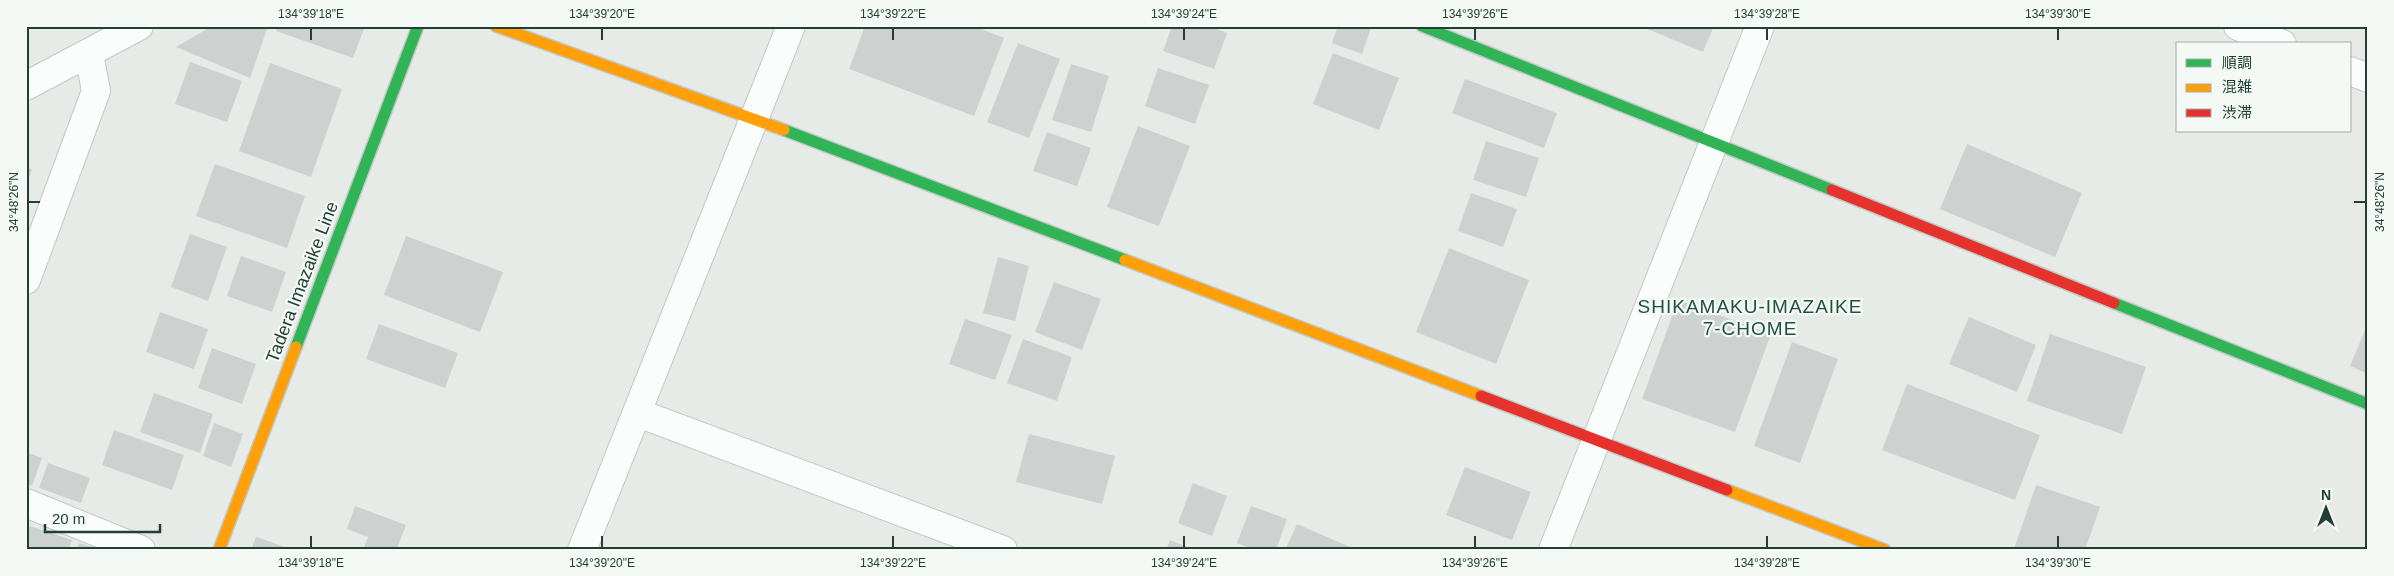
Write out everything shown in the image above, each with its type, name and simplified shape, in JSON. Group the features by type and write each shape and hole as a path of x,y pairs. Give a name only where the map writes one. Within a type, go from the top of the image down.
{"street":[{"path":"26,86 139,26"},
{"name":"Tadera Imazaike Line","path":"219,550 418,26"},
{"path":"496,26 753,118 1886,550"},
{"path":"582,550 791,26"},
{"path":"1422,26 2368,404"},
{"path":"1553,550 1760,26"},
{"path":"2238,26 2277,42"},
{"path":"26,280 96,91 89,54"},
{"path":"2352,72 2368,78"},
{"path":"638,413 1003,550"},
{"path":"26,503 141,550"}],"building":[{"path":"212,26 268,26 250,78 176,47"},
{"path":"278,26 365,26 353,58 276,31"},
{"path":"865,26 974,26 1004,38 974,116 849,69"},
{"path":"1172,26 1208,26 1227,33 1214,69 1163,51"},
{"path":"1338,26 1371,28 1362,54 1332,43"},
{"path":"1640,26 1714,26 1703,52"},
{"path":"1018,43 1060,59 1029,138 987,122"},
{"path":"1333,53 1399,78 1379,130 1313,104"},
{"path":"190,62 242,81 227,122 175,104"},
{"path":"270,63 342,89 311,177 239,151"},
{"path":"1071,64 1109,76 1091,132 1052,120"},
{"path":"1158,68 1209,85 1195,124 1145,106"},
{"path":"1465,79 1557,113 1544,148 1452,113"},
{"path":"1138,126 1190,146 1159,226 1107,207"},
{"path":"1047,132 1091,148 1077,186 1033,171"},
{"path":"1486,141 1539,158 1526,197 1473,180"},
{"path":"1967,144 2082,193 2055,257 1940,209"},
{"path":"215,164 305,196 287,248 196,216"},
{"path":"26,167 32,169 27,184 26,184"},
{"path":"1471,193 1517,209 1503,247 1458,231"},
{"path":"190,234 227,247 208,301 171,287"},
{"path":"406,236 503,272 480,332 384,295"},
{"path":"1449,248 1529,280 1496,364 1416,332"},
{"path":"241,256 286,272 272,312 227,296"},
{"path":"998,257 1029,266 1015,321 983,313"},
{"path":"1054,282 1101,299 1082,350 1035,332"},
{"path":"1678,300 1771,334 1735,432 1642,399"},
{"path":"160,312 208,329 194,369 146,352"},
{"path":"1969,317 2036,345 2017,392 1949,364"},
{"path":"965,319 1012,335 995,380 949,364"},
{"path":"2368,323 2368,374 2350,366"},
{"path":"379,324 458,353 445,388 366,359"},
{"path":"2050,334 2146,367 2122,434 2027,401"},
{"path":"1023,339 1072,357 1057,401 1007,383"},
{"path":"1792,342 1838,359 1800,463 1754,446"},
{"path":"212,348 256,364 242,404 198,388"},
{"path":"1907,384 2040,435 2015,500 1882,450"},
{"path":"154,393 213,414 200,453 140,432"},
{"path":"214,423 243,434 231,467 203,456"},
{"path":"114,430 184,455 172,490 102,465"},
{"path":"1029,434 1115,456 1102,504 1016,482"},
{"path":"26,452 42,458 32,486 26,484"},
{"path":"48,463 90,478 81,503 39,488"},
{"path":"1465,467 1531,492 1512,540 1446,515"},
{"path":"1193,483 1227,496 1212,536 1178,523"},
{"path":"2036,485 2100,507 2085,550 2014,549"},
{"path":"355,506 406,525 397,548 363,550 368,537 347,529"},
{"path":"1251,506 1287,519 1276,550 1254,550 1237,543"},
{"path":"1297,524 1357,550 1285,550"},
{"path":"30,526 72,540 69,550 26,550 26,536"},
{"path":"256,537 291,549 291,550 251,550"},
{"path":"1170,540 1194,550 1166,550"},
{"path":"79,543 98,549 98,550 77,550"}],"traffic: fast":[{"path":"296,347 418,26"},
{"path":"1422,26 1832,190"},
{"path":"784,130 1125,260"},
{"path":"2114,303 2368,404"}],"traffic: slow":[{"path":"496,26 784,130"},
{"path":"1125,260 1481,396"},
{"path":"219,550 296,347"},
{"path":"1727,490 1885,550"}],"traffic: jam":[{"path":"1832,190 2114,303"},
{"path":"1481,396 1727,490"}],"district":[{"name":"SHIKAMAKU-IMAZAIKE 7-CHOME","path":"1750,317"}]}
